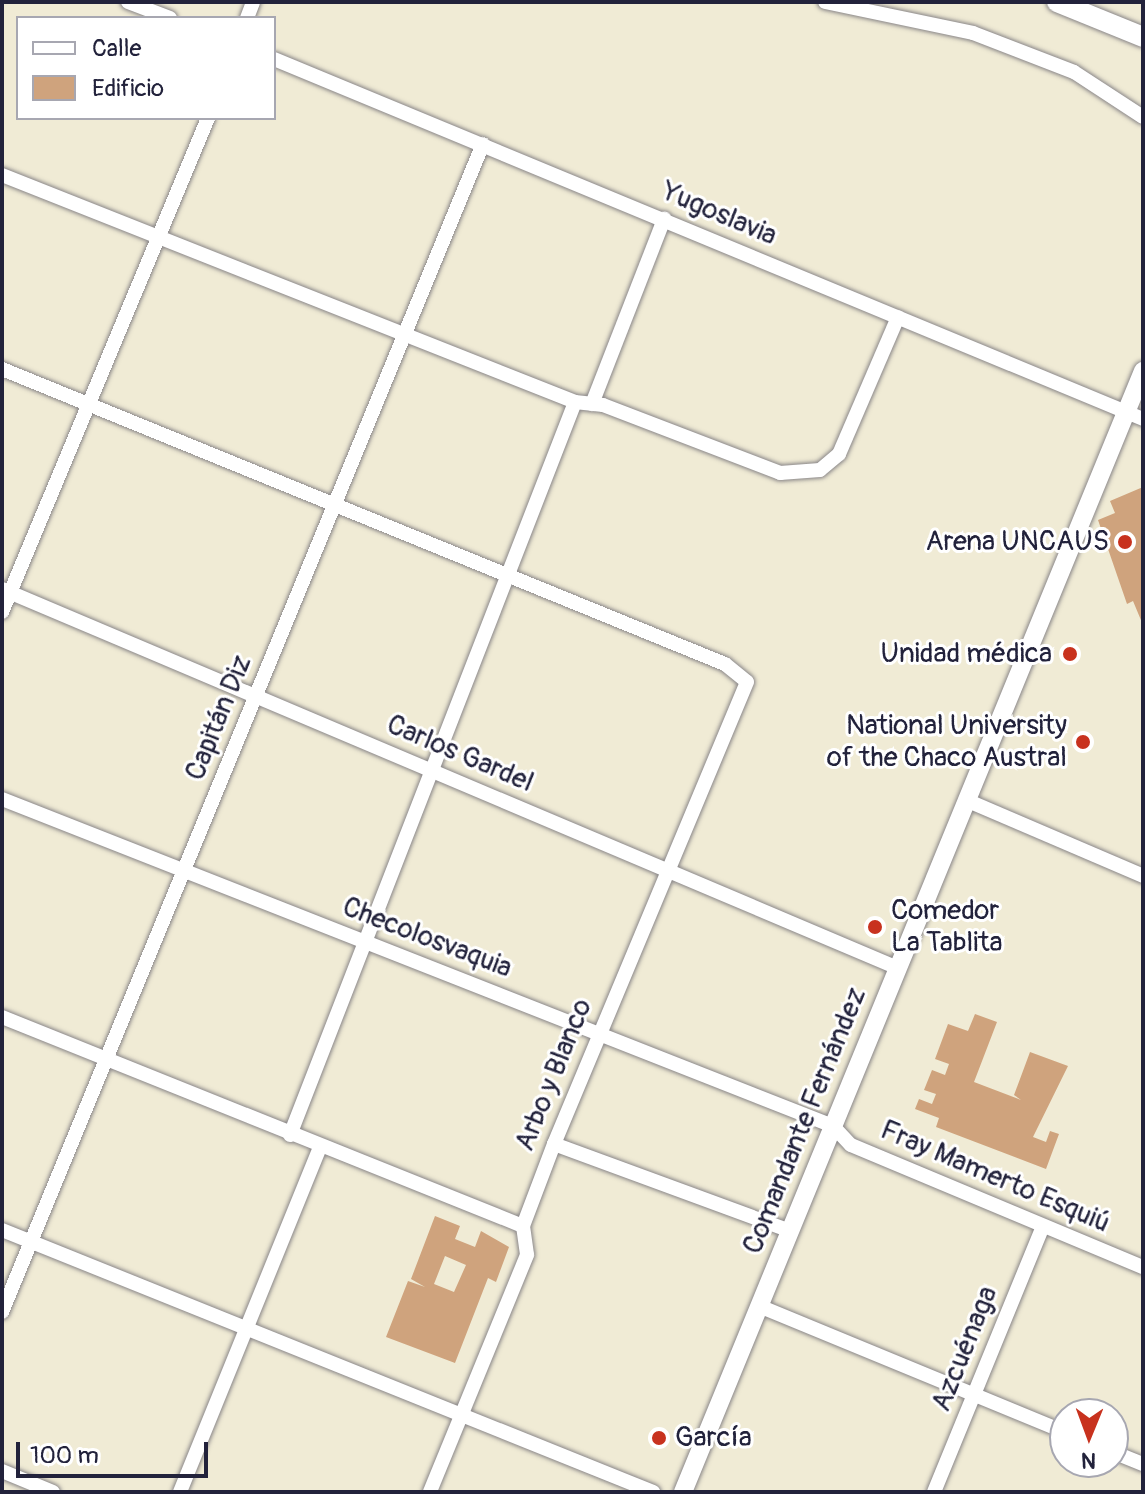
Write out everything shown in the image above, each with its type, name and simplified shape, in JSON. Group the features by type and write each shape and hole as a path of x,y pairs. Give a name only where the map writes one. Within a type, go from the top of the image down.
{"highway":[{"path":"1057,2 1143,37"}],"main road":[{"name":"Comandante Fernández","path":"683,1492 966,800 1135,415 1143,371"}],"street":[{"path":"128,2 165,16"},
{"path":"825,2 973,33 1074,72 1143,117"},
{"name":"Yugoslavia","path":"276,60 1135,415"},
{"path":"2,612 6,591 91,404 207,120"},
{"name":"Capitán Diz","path":"2,1312 483,144"},
{"path":"2,175 575,402 592,404 725,458 780,473 820,470 839,454 898,317"},
{"path":"592,404 664,219"},
{"path":"2,369 505,575"},
{"path":"290,1135 368,944 505,575 575,402"},
{"name":"Arbo y Blanco","path":"430,1492 527,1255 523,1226 554,1144 664,870 747,682 725,664 505,575"},
{"name":"Carlos Gardel","path":"6,591 898,968"},
{"name":"Checolosvaquia","path":"2,799 368,944 600,1031 833,1126"},
{"path":"966,800 1143,876"},
{"path":"2,1017 523,1226"},
{"name":"Fray Mamerto Esquiú","path":"833,1126 851,1145 1143,1267"},
{"path":"554,1144 790,1231"},
{"path":"180,1492 320,1147"},
{"name":"Azcuénaga","path":"934,1492 1043,1226"},
{"path":"2,1230 653,1492"},
{"path":"759,1306 1049,1425"},
{"path":"2,1471 53,1492"}],"building":[{"name":"Arena UNCAUS","path":"1143,487 1143,625 1133,601 1127,604 1098,520 1115,513 1110,501"},
{"path":"975,1014 997,1022 974,1082 1021,1100 1014,1095 1030,1052 1068,1066 1033,1137 1046,1142 1050,1131 1059,1134 1046,1169 936,1127 939,1118 915,1109 919,1099 932,1104 936,1094 924,1090 932,1070 945,1075 949,1064 935,1059 948,1024 968,1031"},
{"path":"435,1216 460,1226 455,1239 475,1247 481,1231 509,1247 496,1282 488,1278 455,1363 386,1337 408,1281 425,1287 411,1279","holes":["445,1256 466,1265 454,1292 434,1284"]}],"place":[{"name":"Arena UNCAUS","path":"1125,542"},
{"name":"Unidad médica","path":"1070,654"},
{"name":"National University of the Chaco Austral","path":"1083,742"},
{"name":"Comedor La Tablita","path":"875,927"},
{"name":"García","path":"659,1438"}]}
